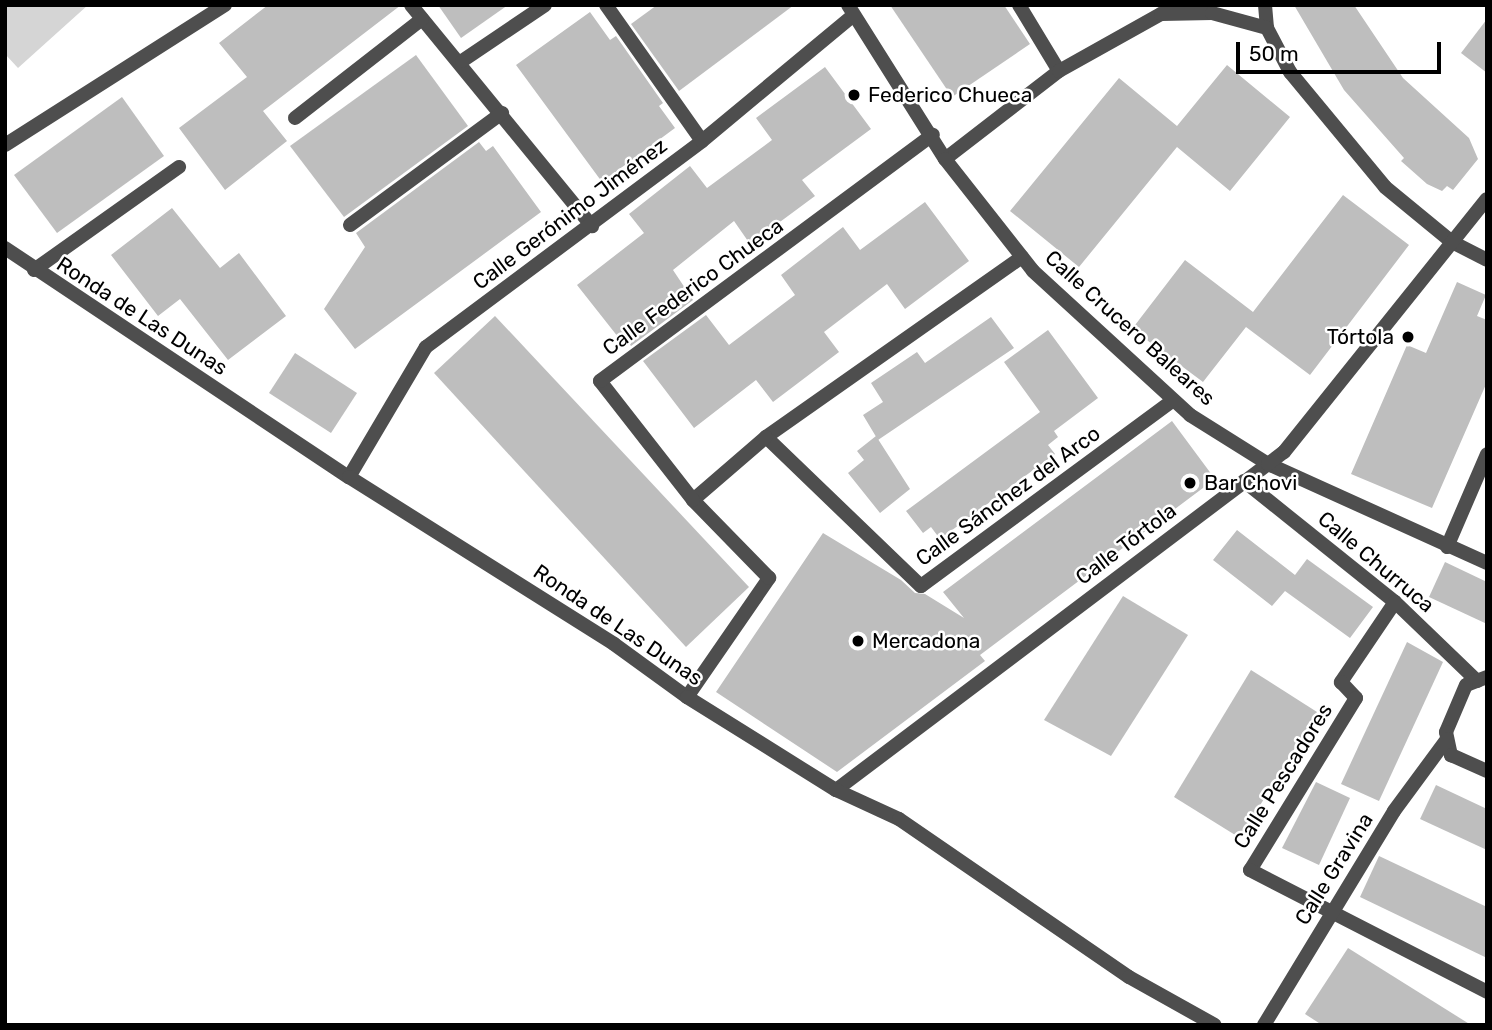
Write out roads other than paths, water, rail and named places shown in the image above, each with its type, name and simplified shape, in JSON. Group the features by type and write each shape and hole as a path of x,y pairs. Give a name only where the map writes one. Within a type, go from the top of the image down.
{"street":[{"path":"5,145 225,5"},
{"path":"411,5 462,61 592,226"},
{"path":"462,61 545,5"},
{"path":"606,5 702,141"},
{"path":"1019,5 1059,71"},
{"path":"1265,5 1266,28 1290,72 1385,187 1452,242 1487,260"},
{"name":"Calle Gerónimo Jiménez","path":"349,477 426,347 592,226 702,141 851,10"},
{"name":"Calle Crucero Baleares","path":"851,10 946,159 1022,257 1173,400 1268,464 1487,564"},
{"path":"946,159 1059,71 1161,14 1213,13 1266,28"},
{"path":"295,118 422,19"},
{"path":"350,225 502,113"},
{"name":"Calle Federico Chueca","path":"687,697 769,578 693,500 600,381 933,135"},
{"path":"34,270 179,167"},
{"name":"Calle Tórtola","path":"836,790 1284,452 1487,199"},
{"name":"Ronda de Las Dunas","path":"5,248 34,270 349,477 614,645 687,697 836,790 899,819 1129,977 1214,1025"},
{"path":"693,500 765,437 1022,257"},
{"name":"Calle Sánchez del Arco","path":"765,437 921,586 1173,400"},
{"path":"1447,547 1487,454"},
{"name":"Calle Churruca","path":"1244,481 1395,602 1482,679"},
{"name":"Calle Pescadores","path":"1330,914 1250,870 1356,698 1341,682 1395,602"},
{"name":"Calle Gravina","path":"1264,1025 1394,811 1447,739 1446,732 1466,685 1482,679"},
{"path":"1447,739 1451,755 1487,771"},
{"path":"1330,914 1487,992"}],"place":[{"name":"Federico Chueca","path":"854,95"},
{"name":"Tórtola","path":"1408,337"},
{"name":"Bar Chovi","path":"1190,483"},
{"name":"Mercadona","path":"858,641"}]}
